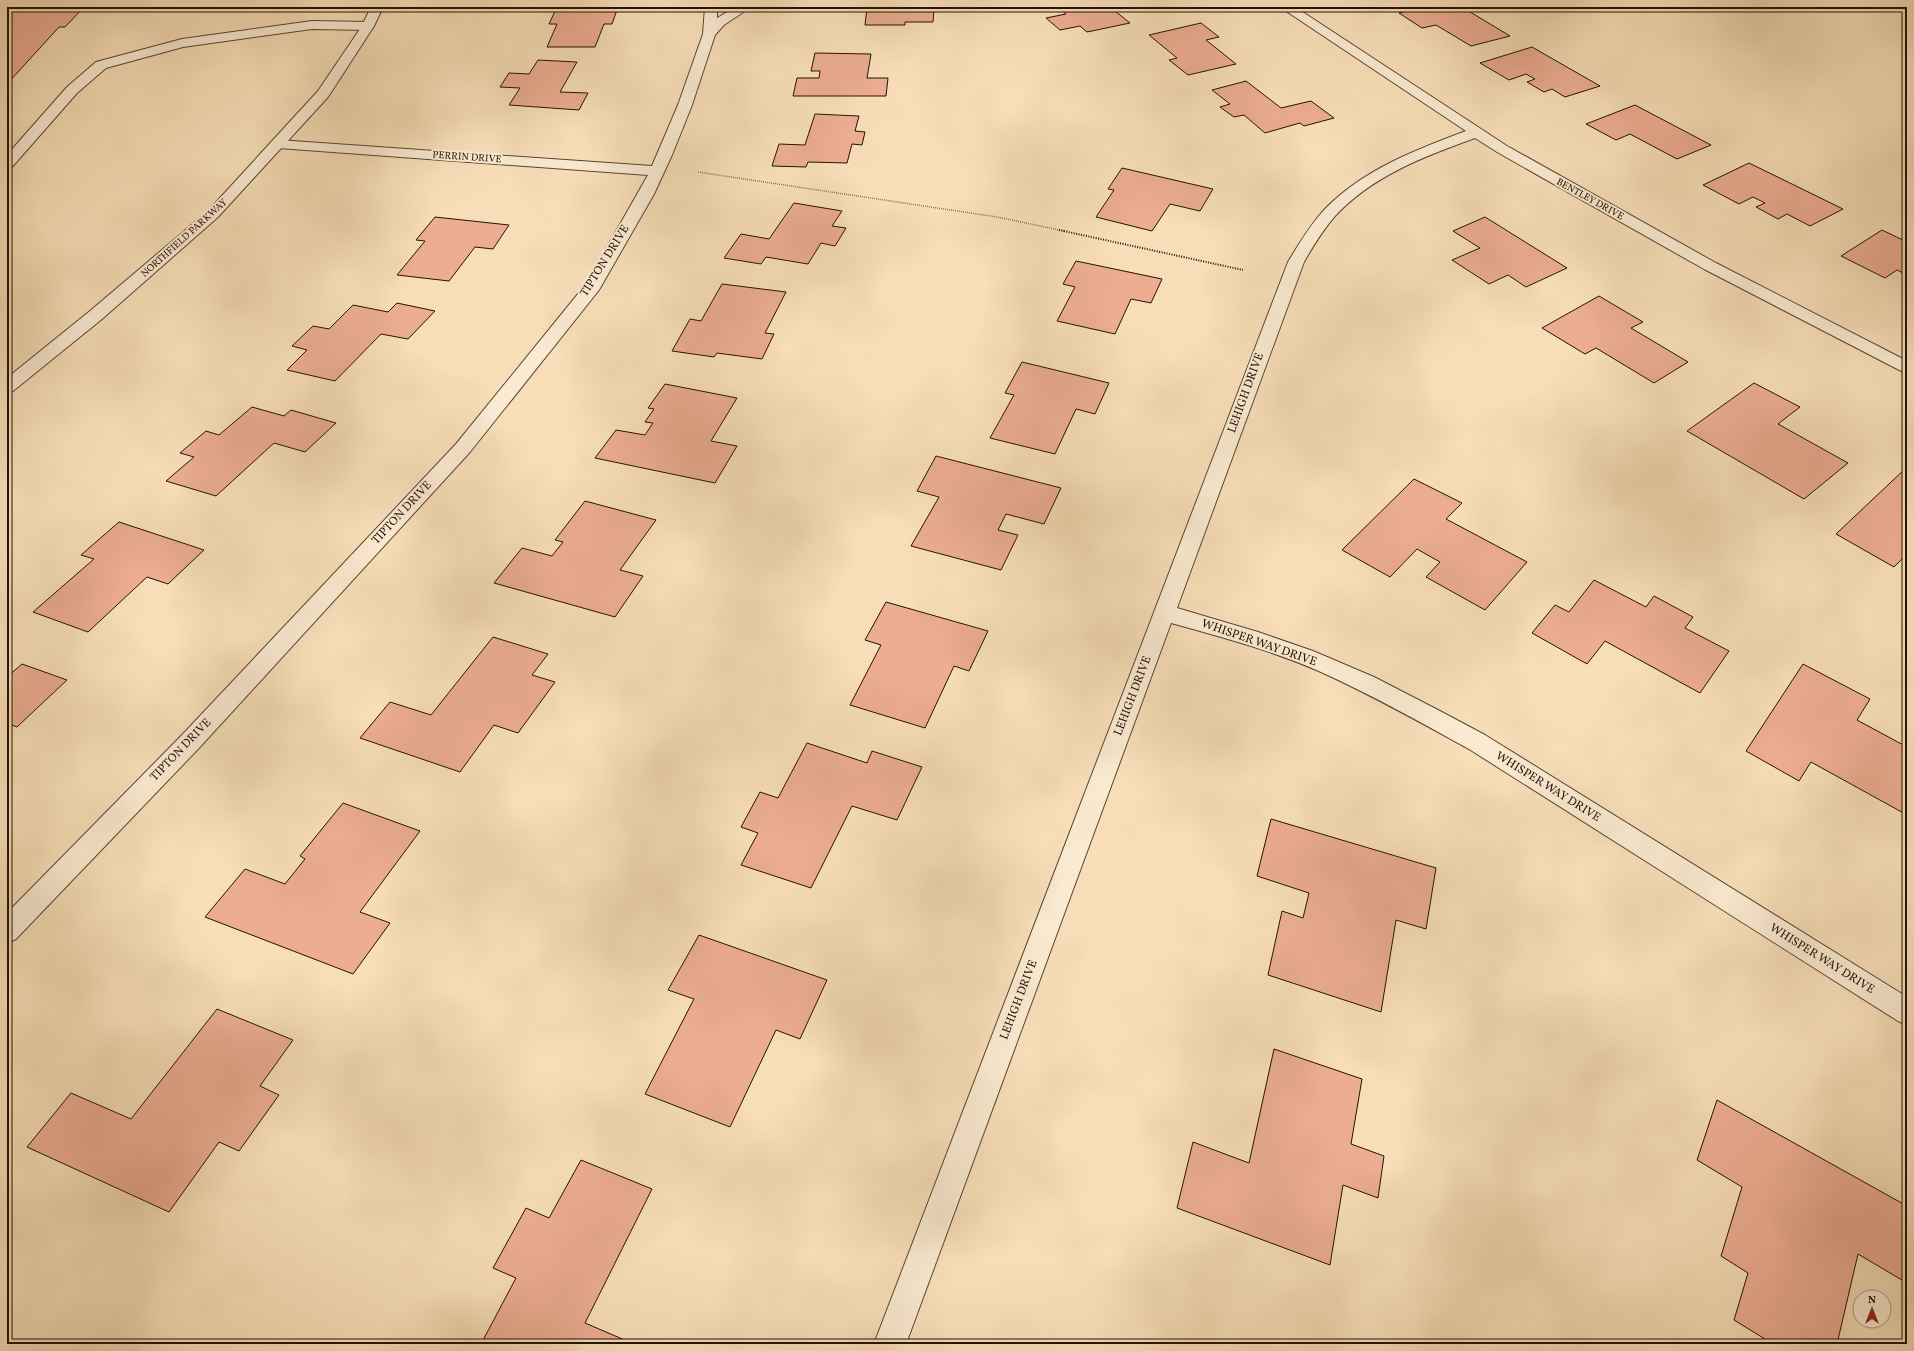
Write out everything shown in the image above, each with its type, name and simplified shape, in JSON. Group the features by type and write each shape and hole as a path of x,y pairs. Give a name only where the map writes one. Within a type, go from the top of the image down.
{"street":[{"name":"NORTHFIELD PARKWAY","path":"7,387 96,315 213,214 323,94 368,26 377,7"},
{"name":"TIPTON DRIVE","path":"7,931 191,741 463,448 593,286 657,171 685,105 709,34 711,7"},
{"name":"TIPTON DRIVE","path":"709,34 719,22 745,7"},
{"name":"BENTLEY DRIVE","path":"1286,7 1475,133 1710,266 1907,368"},
{"path":"7,164 72,90 100,65 182,43 312,24 368,26"},
{"name":"LEHIGH DRIVE","path":"890,1344 1283,293 1307,241 1328,213 1357,188 1377,175 1398,163 1475,133"},
{"name":"PERRIN DRIVE","path":"278,144 657,171"},
{"name":"WHISPER WAY DRIVE","path":"1164,613 1223,629 1288,651 1349,675 1413,706 1476,742 1907,1012"}],"path":[{"path":"698,172 997,217 1243,270"}],"building":[{"path":"84,7 65,27 59,27 7,84 7,14 14,8"},
{"path":"557,7 618,7 612,24 604,24 595,47 547,47 557,24 549,24"},
{"path":"886,7 927,7 927,9 934,9 933,22 905,22 905,25 865,25 867,8 885,9"},
{"path":"1058,7 1110,7 1130,23 1087,32 1080,26 1060,30 1046,18 1066,14"},
{"path":"1422,7 1462,7 1510,36 1471,46 1436,25 1422,28 1399,13"},
{"path":"1201,23 1219,37 1206,40 1236,64 1188,75 1169,60 1177,58 1149,35"},
{"path":"1532,47 1600,86 1565,97 1552,89 1544,92 1527,82 1535,79 1526,74 1509,80 1480,63"},
{"path":"815,53 871,54 867,78 888,78 886,96 793,96 797,78 819,78 820,71 811,71"},
{"path":"538,60 577,62 560,92 588,93 579,110 509,105 520,88 500,87 509,73 529,74"},
{"path":"1246,81 1281,108 1311,101 1334,118 1304,126 1300,123 1265,133 1244,115 1234,117 1220,107 1230,104 1212,90"},
{"path":"1635,105 1711,145 1677,159 1630,134 1616,140 1586,124"},
{"path":"815,114 859,116 855,131 865,132 862,145 852,144 847,163 808,162 806,167 772,166 779,144 805,145"},
{"path":"1749,163 1843,209 1810,226 1787,214 1778,219 1756,207 1765,203 1753,197 1739,204 1703,185"},
{"path":"1122,168 1213,189 1200,211 1170,204 1152,231 1096,217 1114,190 1108,189"},
{"path":"794,203 842,211 832,226 846,228 835,246 821,243 808,264 766,257 761,264 724,258 741,234 769,239"},
{"path":"435,217 509,225 493,249 475,247 449,281 397,275 425,241 416,240"},
{"path":"1485,217 1567,268 1526,287 1508,275 1489,284 1452,260 1480,248 1453,231"},
{"path":"1882,230 1907,242 1907,275 1897,270 1885,278 1841,256"},
{"path":"1076,261 1162,279 1151,303 1131,299 1115,334 1057,321 1075,287 1063,284"},
{"path":"722,284 786,292 765,333 774,334 762,359 717,353 714,357 672,351 690,319 701,321"},
{"path":"1599,296 1643,322 1631,328 1688,362 1654,383 1596,348 1585,354 1542,328"},
{"path":"397,303 435,311 408,339 381,334 335,381 287,370 307,350 292,346 313,326 329,329 353,305 388,312"},
{"path":"1022,362 1109,383 1095,414 1076,409 1055,454 990,438 1014,395 1005,393"},
{"path":"1754,383 1800,407 1778,424 1848,463 1804,499 1687,431"},
{"path":"665,384 737,398 711,441 737,446 715,483 595,458 616,430 645,435 653,423 645,422 654,409 648,408"},
{"path":"252,407 284,416 291,410 336,423 305,452 274,443 216,496 166,481 194,457 180,453 206,431 219,435"},
{"path":"936,456 1061,488 1044,524 1006,514 998,530 1018,535 1001,570 911,546 939,497 917,491"},
{"path":"1907,467 1907,554 1894,567 1836,534"},
{"path":"1414,479 1462,503 1446,519 1527,562 1485,610 1426,577 1440,562 1417,549 1390,577 1342,550"},
{"path":"585,501 656,520 620,570 643,576 615,617 494,583 522,548 552,556 563,542 555,540"},
{"path":"119,522 204,550 168,584 147,577 88,632 33,612 94,559 81,555"},
{"path":"1594,580 1646,607 1654,596 1693,617 1685,628 1729,651 1700,693 1605,641 1587,664 1532,633 1555,605 1569,612"},
{"path":"886,602 988,631 969,671 954,666 925,728 850,705 881,645 865,640"},
{"path":"493,637 548,654 532,675 555,682 518,733 494,725 460,772 360,738 390,702 431,715"},
{"path":"22,664 67,680 17,727 7,723 7,677"},
{"path":"1803,664 1870,699 1857,720 1907,747 1907,815 1811,762 1799,781 1746,751"},
{"path":"807,743 867,763 872,751 922,767 897,820 852,806 811,888 741,865 758,833 741,827 760,792 778,798"},
{"path":"343,803 420,831 360,912 390,923 353,974 205,917 245,869 285,884 305,859 300,856"},
{"path":"1271,819 1436,868 1426,929 1396,920 1381,1012 1268,975 1282,911 1303,918 1309,893 1257,876"},
{"path":"699,935 827,980 800,1039 776,1030 730,1127 645,1094 694,999 668,990"},
{"path":"217,1009 293,1040 260,1086 279,1095 239,1151 219,1142 169,1212 27,1147 71,1093 131,1119"},
{"path":"1274,1049 1362,1079 1351,1144 1384,1156 1378,1198 1343,1185 1330,1265 1177,1208 1193,1142 1249,1163"},
{"path":"1717,1100 1907,1206 1907,1283 1858,1254 1837,1344 1773,1344 1734,1320 1748,1273 1721,1256 1742,1187 1697,1160"},
{"path":"581,1160 652,1189 585,1323 634,1344 481,1344 516,1278 493,1268 526,1208 549,1218"}]}
